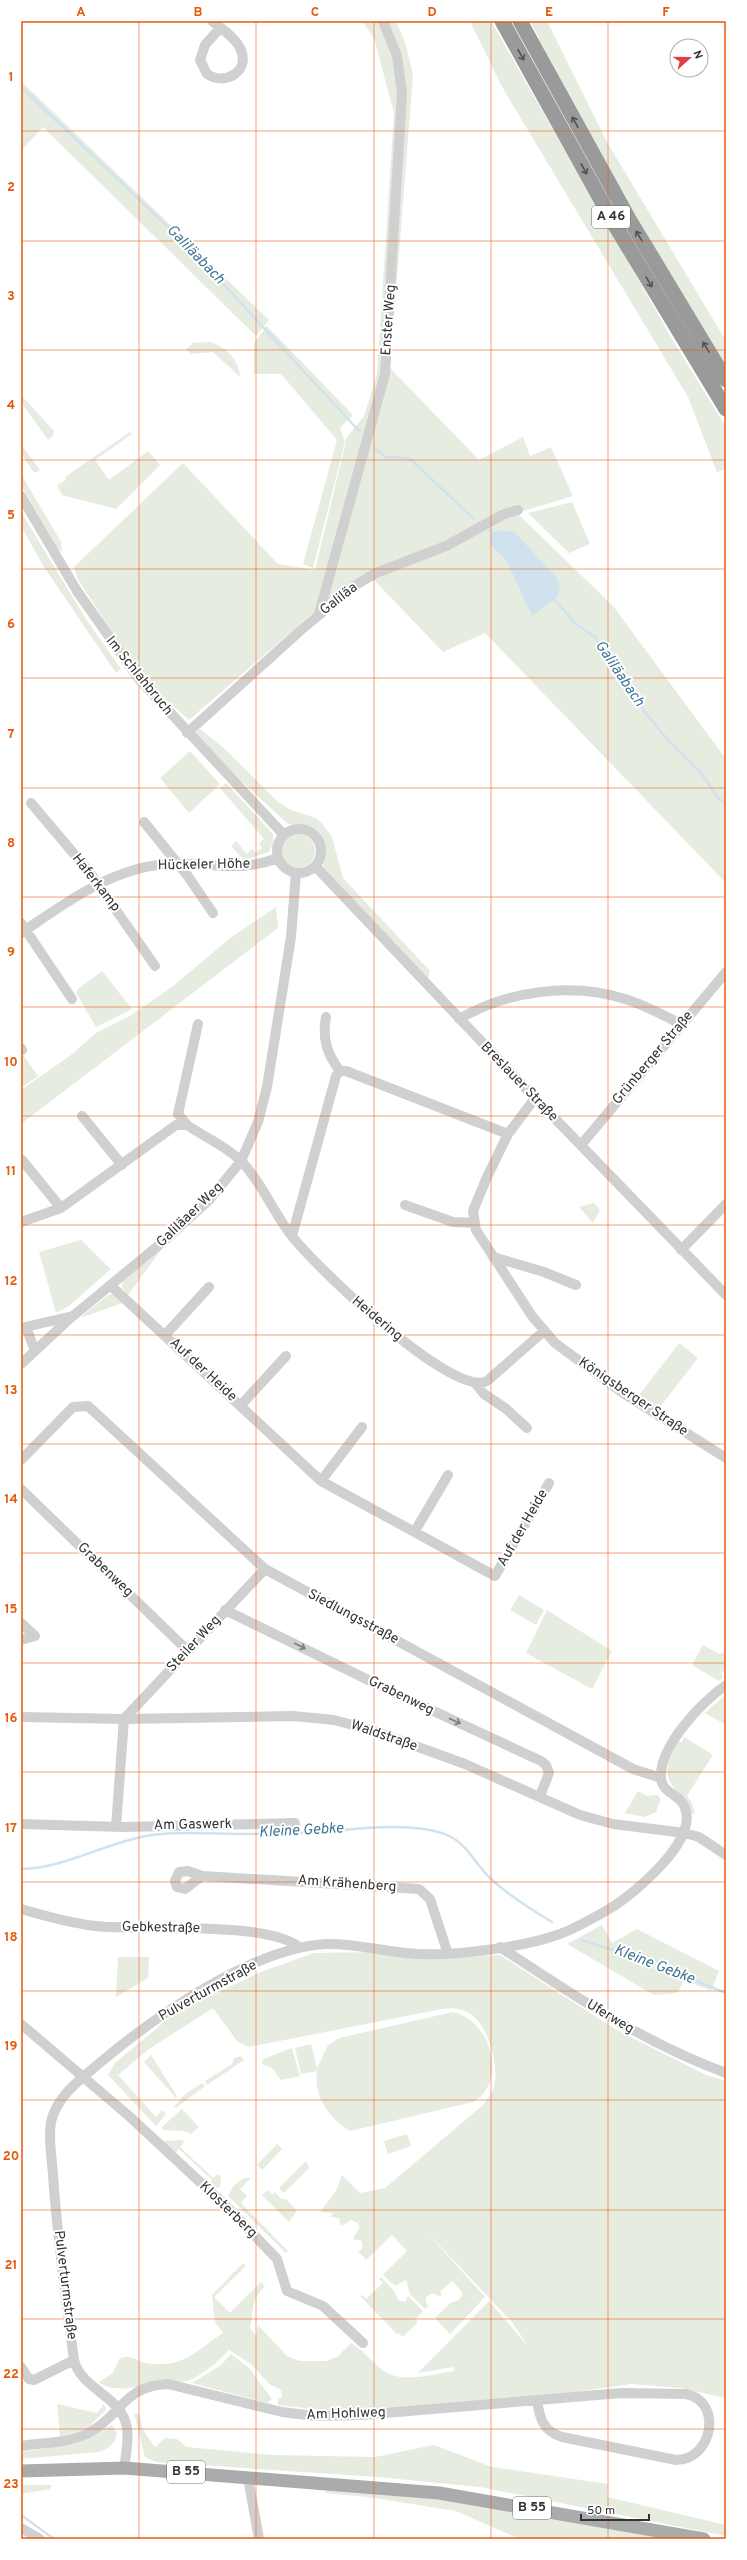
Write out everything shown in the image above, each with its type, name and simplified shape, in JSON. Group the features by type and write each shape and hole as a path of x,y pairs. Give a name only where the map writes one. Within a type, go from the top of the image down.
{"highway":[{"name":"A 46","path":"502,21 616,227 726,409"},
{"name":"A 46","path":"520,21 629,218 726,380"}],"main road":[{"name":"B 55","path":"21,2471 124,2468 440,2493 704,2539"}],"street":[{"name":"Enster Weg","path":"319,614 385,374 402,93 397,56 383,21"},
{"path":"216,24 240,46 243,58 237,73 222,80 207,74 200,60 205,44 216,24"},
{"name":"Im Schlahbruch","path":"21,496 60,564 98,622 145,686 187,733 284,835"},
{"name":"Galiläa","path":"187,733 319,614 354,586 376,573 446,546 504,514 518,510"},
{"name":"Haferkamp","path":"31,803 98,884 155,966"},
{"path":"144,822 178,863 213,913"},
{"path":"298,829 312,834 318,842 321,852 315,866 306,872 296,873 285,868 278,858 277,845 284,835 298,829"},
{"name":"Hückeler Höhe","path":"23,929 98,884 134,870 178,863 237,868 252,866 278,858"},
{"name":"Breslauer Straße","path":"315,866 459,1019 726,1295"},
{"name":"Galiläaer Weg","path":"21,1364 73,1316 209,1200 241,1161 258,1122 267,1088 291,938 296,873"},
{"path":"23,929 72,999"},
{"name":"Grünberger Straße","path":"581,1145 726,972"},
{"path":"459,1019 475,1010 519,995 565,992 608,995 624,999 681,1024"},
{"path":"326,1017 324,1033 326,1047 340,1071"},
{"path":"187,1125 178,1114 198,1024"},
{"path":"340,1071 346,1071 508,1134"},
{"path":"292,1236 324,1117 336,1076 340,1071"},
{"path":"476,1384 487,1381 544,1331 493,1257 474,1224 476,1201 508,1134 535,1098"},
{"path":"82,1116 122,1165"},
{"path":"21,1222 61,1208 176,1125 187,1125"},
{"name":"Heidering","path":"187,1125 241,1161 252,1174 292,1236 326,1273 386,1328 414,1349 461,1378 476,1384 484,1394 505,1408 527,1428"},
{"path":"22,1160 61,1208"},
{"path":"681,1250 726,1204"},
{"path":"404,1205 453,1222 474,1224"},
{"path":"493,1257 544,1272 576,1285"},
{"name":"Auf der Heide","path":"110,1285 166,1334 321,1481 495,1576 549,1483"},
{"name":"Auf der Heide","path":"166,1334 209,1287"},
{"path":"35,1351 23,1328 73,1316"},
{"name":"Königsberger Straße","path":"544,1331 564,1350 623,1393 726,1458"},
{"name":"Auf der Heide","path":"241,1405 286,1356"},
{"name":"Siedlungsstraße","path":"21,1460 73,1407 81,1405 94,1409 265,1569 633,1769 661,1778"},
{"path":"321,1481 362,1427"},
{"path":"414,1531 448,1475"},
{"name":"Grabenweg","path":"21,1489 188,1651"},
{"name":"Steiler Weg","path":"124,1718 265,1569"},
{"name":"Grabenweg","path":"225,1610 401,1696 544,1763 549,1773 540,1796"},
{"path":"21,1623 35,1636 21,1640"},
{"path":"685,1833 687,1820 685,1808 681,1800 666,1790 661,1778 665,1760 684,1724 700,1706 726,1685"},
{"name":"Waldstraße","path":"21,1717 124,1718 293,1716 334,1720 371,1730 465,1764 598,1821 685,1833 699,1837 726,1855"},
{"path":"116,1827 124,1718"},
{"name":"Am Gaswerk","path":"21,1824 116,1827 295,1823"},
{"name":"Pulverturmstraße","path":"124,2468 127,2427 118,2407 82,2378 74,2360 54,2197 50,2132 54,2112 60,2101 84,2076 134,2035 175,2006 267,1958 300,1948 335,1944 416,1954 448,1954 500,1947 555,1936 611,1907 655,1871 685,1833"},
{"name":"Am Krähenberg","path":"202,1876 419,1889 430,1899 448,1954"},
{"name":"Gebkestraße","path":"21,1909 55,1919 96,1926 256,1932 289,1940 300,1948"},
{"name":"Uferweg","path":"500,1947 628,2029 676,2054 726,2073"},
{"path":"21,2024 84,2076"},
{"name":"Klosterberg","path":"84,2076 228,2208 275,2256 286,2291 323,2306 363,2343"},
{"path":"21,2367 28,2378 34,2380 74,2360"},
{"name":"Am Hohlweg","path":"21,2446 81,2436 90,2432 142,2388 168,2384 282,2412 308,2416 362,2415 635,2393 692,2395 702,2402 707,2411 706,2437 696,2453 688,2458 676,2460 578,2440 556,2435 548,2430 540,2418 537,2401"},
{"path":"248,2478 259,2539"},
{"path":"21,2528 40,2539"}],"shaded area":[{"path":"362,21 396,21 405,42 413,75 390,368 479,460 523,437 530,456 551,447 573,496 517,513 613,606 726,759 726,883 485,633 443,652 374,580 309,616 189,720 142,678 77,578 74,567 183,463 278,564 315,570 347,437 364,416 377,374 394,113 374,38","holes":["500,530 515,532 558,579 524,598 506,560"]},
{"path":"470,21 491,21 672,339 726,427 726,469 717,472 688,397 501,85"},
{"path":"530,21 547,21 607,142 726,341 726,368 596,149"},
{"path":"21,81 269,320 256,336 43,127 21,151"},
{"path":"267,326 353,415 340,428 345,442 313,568 303,564 337,440 281,374 254,374 254,343"},
{"path":"209,342 222,347 231,355 240,371 241,378 213,352 191,354 186,349 193,343"},
{"path":"21,395 54,431 53,436 48,440 21,402"},
{"path":"130,432 132,434 95,460 109,480 148,451 160,465 116,509 62,495 57,485 66,480 65,477"},
{"path":"21,444 40,470 34,473 21,453"},
{"path":"21,474 61,542 62,552 58,549 21,485"},
{"path":"572,502 590,544 569,553 528,513"},
{"path":"21,512 86,619 121,669 116,673 44,567 21,526"},
{"path":"200,729 225,749 278,802 291,810 316,818 322,823 332,837 343,878 430,971 428,978 327,874 323,866 323,843 317,832 307,827 288,824 238,778 195,734"},
{"path":"190,751 220,784 189,813 160,778"},
{"path":"226,783 273,834 273,843 269,852 244,860 231,846 236,841 247,854 252,849 256,853 262,848 259,843 264,839 220,788"},
{"path":"298,834 310,839 315,851 310,863 298,868 286,863 281,851 286,839"},
{"path":"276,907 278,928 21,1124 21,1090 71,1055 96,1033 130,1016 172,987 229,939"},
{"path":"102,971 132,1009 96,1027 76,993 78,989"},
{"path":"23,1055 38,1076 21,1088 21,1056"},
{"path":"594,1203 600,1210 593,1223 579,1207"},
{"path":"81,1240 111,1269 69,1306 56,1313 39,1252"},
{"path":"163,1247 128,1295 122,1288 123,1281"},
{"path":"113,1294 123,1303 80,1318 108,1295"},
{"path":"679,1343 698,1358 657,1411 637,1398"},
{"path":"519,1595 544,1610 536,1625 510,1610"},
{"path":"547,1610 612,1651 592,1689 526,1653"},
{"path":"703,1645 719,1654 726,1652 726,1669 721,1673 723,1677 719,1681 692,1665"},
{"path":"726,1694 726,1725 705,1713"},
{"path":"684,1737 713,1755 687,1796 692,1803 695,1814 692,1814 685,1800 672,1785 667,1773 671,1756 678,1742 682,1742"},
{"path":"638,1791 647,1796 657,1795 661,1799 656,1812 645,1817 625,1813"},
{"path":"602,1925 612,1943 637,1929 719,1971 711,1991 685,1980 677,1993 654,1995 567,1944"},
{"path":"376,1952 450,1958 500,1955 615,2029 706,2075 726,2081 726,2398 681,2388 632,2384 530,2398 333,2411 278,2405 278,2399 282,2397 281,2390 269,2384 251,2364 229,2350 215,2364 204,2372 185,2382 169,2381 133,2388 114,2388 99,2382 113,2373 119,2359 128,2357 152,2364 180,2361 195,2353 223,2333 215,2322 212,2295 243,2263 246,2266 214,2297 230,2313 261,2282 265,2286 257,2296 253,2306 250,2328 256,2336 258,2325 287,2356 299,2361 326,2361 337,2357 351,2343 360,2349 380,2368 392,2375 409,2378 454,2371 454,2367 418,2373 489,2301 528,2346 512,2322 421,2226 485,2297 450,2334 435,2318 450,2303 459,2300 463,2293 452,2281 440,2292 442,2294 439,2297 435,2294 430,2294 426,2298 426,2303 429,2306 425,2309 410,2294 406,2280 395,2286 383,2275 407,2251 392,2235 366,2260 358,2251 362,2249 362,2241 353,2239 359,2228 358,2223 351,2220 341,2226 339,2218 330,2217 334,2213 320,2212 336,2191 342,2175 360,2193 385,2188 483,2105 493,2090 495,2081 494,2059 487,2035 481,2025 467,2012 449,2008 441,2009 249,2047 237,2041 213,2008 149,2049 118,2075 156,2117 162,2110 166,2114 156,2126 108,2075 115,2063 175,2013 258,1973 314,1953"},
{"path":"118,1957 149,1957 148,1978 116,1997"},
{"path":"453,2012 466,2017 477,2027 486,2039 491,2052 493,2067 490,2081 484,2093 473,2102 350,2131 335,2120 324,2106 320,2098 316,2080 317,2071 301,2074 295,2048 311,2044 317,2068 328,2045 339,2038"},
{"path":"292,2048 300,2076 281,2080 272,2068 262,2064 263,2059"},
{"path":"151,2055 177,2096 176,2098 144,2062"},
{"path":"241,2056 244,2060 207,2085 205,2081 232,2064 234,2058"},
{"path":"202,2083 205,2086 176,2108 174,2107 183,2096"},
{"path":"182,2109 199,2127 191,2134 183,2131 163,2130 162,2127"},
{"path":"407,2134 411,2146 388,2154 384,2141"},
{"path":"181,2140 184,2142 180,2147 213,2178 218,2174 221,2177 220,2187 212,2188 207,2185 212,2180 179,2149 174,2154 163,2141"},
{"path":"277,2144 282,2149 262,2170 257,2165"},
{"path":"306,2161 309,2168 285,2192 282,2192 279,2188"},
{"path":"244,2178 251,2178 240,2189 247,2196 241,2203 288,2251 286,2253 228,2196 234,2185"},
{"path":"268,2190 272,2195 275,2192 281,2199 286,2199 297,2211 289,2222 262,2195"},
{"path":"381,2277 394,2291 398,2300 405,2302 408,2296 423,2311 415,2319 418,2322 403,2337 399,2333 397,2334 360,2296 362,2295 366,2299 383,2283 379,2279"},
{"path":"231,2354 249,2368 272,2399 267,2403 192,2383 221,2365"},
{"path":"57,2404 97,2413 104,2404 106,2410 86,2429 60,2437"},
{"path":"134,2413 139,2414 143,2430 155,2447 165,2438 177,2439 187,2447 273,2455 375,2457 434,2445 492,2467 608,2484 607,2497 726,2525 726,2536 480,2487 377,2477 156,2462 145,2457"},
{"path":"112,2425 117,2434 114,2441 108,2447 99,2452 21,2459 21,2452 75,2444"},
{"path":"21,2485 52,2485 50,2489 21,2494"},
{"path":"327,2489 418,2496 682,2539 565,2537 564,2539 520,2539 456,2511 368,2497 325,2493"}],"water":[{"path":"500,530 515,532 558,579 560,590 557,597 532,616 506,560 491,545 489,536"}],"waterway":[{"name":"Galiläabach","path":"21,87 189,247 360,432"},
{"name":"Galiläabach","path":"375,448 385,457 409,458 473,518"},
{"name":"Galiläabach","path":"490,530 495,534"},
{"name":"Galiläabach","path":"552,597 576,624 595,637 613,669 637,695 644,711 667,739 702,774 718,798 726,804"},
{"name":"Kleine Gebke","path":"21,1869 53,1865 115,1844 159,1834 304,1833 405,1827 438,1832 451,1837 467,1850 485,1873 497,1885 520,1902 552,1922"},
{"name":"Kleine Gebke","path":"581,1940 638,1958 726,1993"},
{"path":"21,2515 54,2539"}]}
